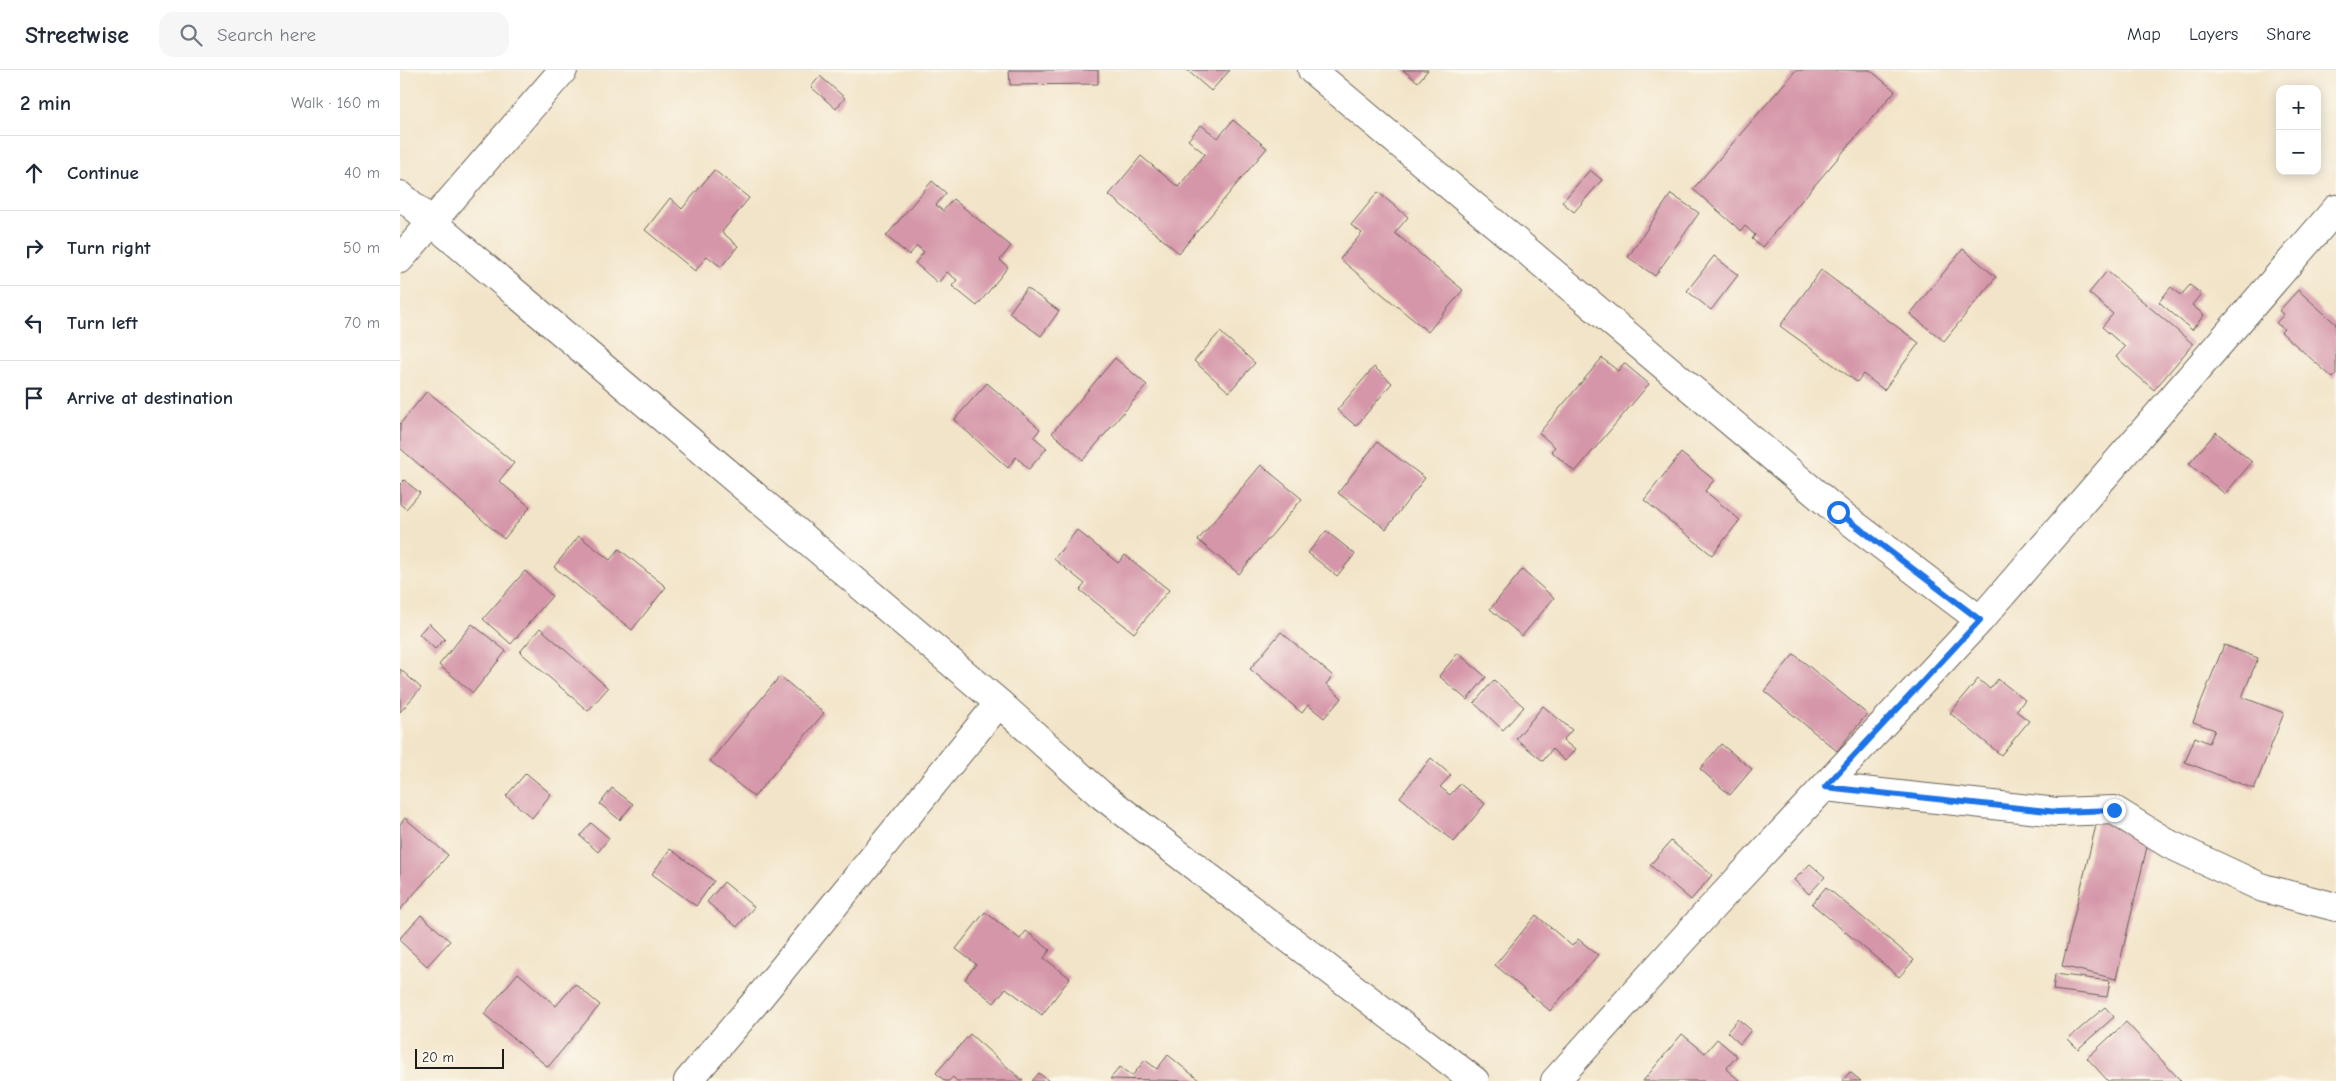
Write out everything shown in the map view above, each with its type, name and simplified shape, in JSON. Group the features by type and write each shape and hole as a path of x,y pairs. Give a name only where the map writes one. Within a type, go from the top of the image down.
{"street":[{"path":"400,259 563,70"},
{"path":"1312,70 1838,512 1980,620"},
{"path":"400,195 999,703 1100,794 1475,1081"},
{"path":"1555,1081 1714,904 1980,620 2336,209"},
{"path":"688,1081 753,1005 999,703"},
{"path":"1825,787 2057,812 2114,810 2169,844 2263,888 2336,907"}],"building":[{"path":"1009,70 1098,70 1098,84 1010,85"},
{"path":"1187,70 1230,70 1211,91"},
{"path":"1403,70 1428,70 1418,82"},
{"path":"1796,70 1870,70 1895,91 1762,247 1752,239 1755,235 1745,226 1741,231 1693,189"},
{"path":"820,76 845,98 836,109 811,87"},
{"path":"1233,120 1267,148 1179,253 1109,195 1141,156 1178,187 1205,154 1188,140 1201,125 1218,138"},
{"path":"714,170 749,198 722,232 738,246 721,267 707,256 695,271 645,230 670,198 682,209"},
{"path":"1590,170 1602,180 1574,212 1562,202"},
{"path":"932,181 946,193 936,205 943,211 953,199 1011,246 1000,260 1008,267 977,306 952,286 957,280 947,272 938,283 915,263 924,252 917,246 909,255 886,236"},
{"path":"1378,192 1408,217 1395,233 1463,290 1428,332 1340,259 1362,233 1351,225"},
{"path":"1671,194 1699,213 1655,276 1628,257"},
{"path":"1963,249 1996,277 1944,341 1910,314"},
{"path":"1714,256 1738,275 1711,310 1687,291"},
{"path":"1821,270 1919,343 1884,390 1863,374 1857,382 1780,326"},
{"path":"2107,271 2193,344 2154,390 2116,357 2125,347 2102,327 2113,314 2089,293"},
{"path":"2190,285 2201,294 2192,305 2204,315 2192,330 2159,302 2171,287 2181,295"},
{"path":"1027,288 1059,311 1041,336 1009,313"},
{"path":"2298,290 2336,324 2336,375 2333,378 2281,332 2284,329 2276,323 2284,314 2279,311"},
{"path":"1220,332 1255,363 1229,392 1194,361"},
{"path":"1115,358 1147,385 1083,460 1052,433"},
{"path":"1602,358 1618,371 1624,363 1649,384 1575,472 1551,451 1555,447 1539,433"},
{"path":"1374,367 1392,383 1356,426 1337,410"},
{"path":"987,383 1040,429 1034,437 1047,448 1029,469 1016,457 1008,468 954,420"},
{"path":"427,391 514,463 499,481 530,507 504,539 400,448 400,424"},
{"path":"2216,432 2252,462 2225,494 2189,464"},
{"path":"1377,442 1425,478 1386,529 1338,493"},
{"path":"1681,453 1714,480 1705,491 1740,520 1712,555 1644,500"},
{"path":"1261,465 1302,499 1239,574 1198,540"},
{"path":"404,480 420,493 406,509 400,504 400,484"},
{"path":"1077,530 1118,563 1125,555 1169,590 1134,633 1080,590 1085,584 1054,559"},
{"path":"1326,531 1355,554 1337,576 1308,553"},
{"path":"579,536 610,560 619,549 666,587 632,630 554,567"},
{"path":"1522,570 1554,598 1522,636 1490,609"},
{"path":"525,571 552,596 511,644 483,619"},
{"path":"429,623 445,639 435,649 419,634"},
{"path":"472,624 506,651 473,693 439,665"},
{"path":"540,628 608,688 588,711 520,652"},
{"path":"1281,632 1333,676 1326,684 1342,698 1324,718 1308,705 1302,713 1250,669"},
{"path":"2224,645 2258,658 2242,697 2284,713 2254,789 2185,762 2195,737 2209,743 2215,730 2193,722"},
{"path":"1458,653 1486,677 1467,700 1439,676"},
{"path":"1794,654 1867,714 1837,751 1764,691"},
{"path":"400,669 421,688 400,712"},
{"path":"780,676 824,713 754,797 710,761"},
{"path":"1978,679 1990,689 1998,679 2025,700 2016,711 2029,721 2001,755 1950,713"},
{"path":"1494,680 1524,707 1503,730 1474,703"},
{"path":"1543,706 1572,730 1563,740 1575,750 1565,761 1552,749 1543,761 1516,739"},
{"path":"1721,744 1752,769 1730,795 1700,769"},
{"path":"1431,758 1451,775 1440,787 1450,795 1460,784 1485,804 1454,842 1400,797"},
{"path":"526,773 551,794 532,818 506,796"},
{"path":"612,788 633,804 620,820 600,804"},
{"path":"405,818 448,855 400,910 400,824"},
{"path":"2097,821 2150,834 2116,979 2062,966"},
{"path":"591,823 609,838 598,852 580,836"},
{"path":"1671,841 1712,875 1691,900 1650,865"},
{"path":"670,849 714,881 696,906 652,874"},
{"path":"1810,864 1825,877 1809,894 1794,880"},
{"path":"724,882 754,907 737,927 707,902"},
{"path":"1826,887 1914,960 1899,977 1812,904"},
{"path":"985,912 1020,939 1026,931 1050,950 1044,958 1070,978 1042,1015 1006,988 994,1003 965,979 976,964 956,949"},
{"path":"421,915 450,941 427,966 400,941 400,938"},
{"path":"1536,915 1572,946 1578,939 1598,955 1550,1011 1495,965"},
{"path":"518,973 556,1006 575,984 600,1005 548,1067 484,1014"},
{"path":"2055,974 2110,981 2107,997 2053,990"},
{"path":"2105,1007 2114,1017 2078,1049 2068,1039"},
{"path":"1738,1019 1751,1030 1740,1044 1727,1032"},
{"path":"2126,1022 2181,1081 2108,1081 2087,1058"},
{"path":"970,1034 1023,1081 957,1081 953,1077 949,1081 945,1081 936,1073"},
{"path":"1682,1034 1705,1053 1717,1039 1737,1056 1726,1069 1740,1081 1643,1081"},
{"path":"1168,1055 1200,1081 1110,1079 1120,1067 1132,1076 1145,1060 1157,1069"},
{"path":"1850,1072 1861,1081 1842,1081"},
{"path":"1039,1073 1049,1081 1032,1081"}],"route":[{"path":"1838,512 1980,620 1825,787 2057,812 2114,810"}]}
